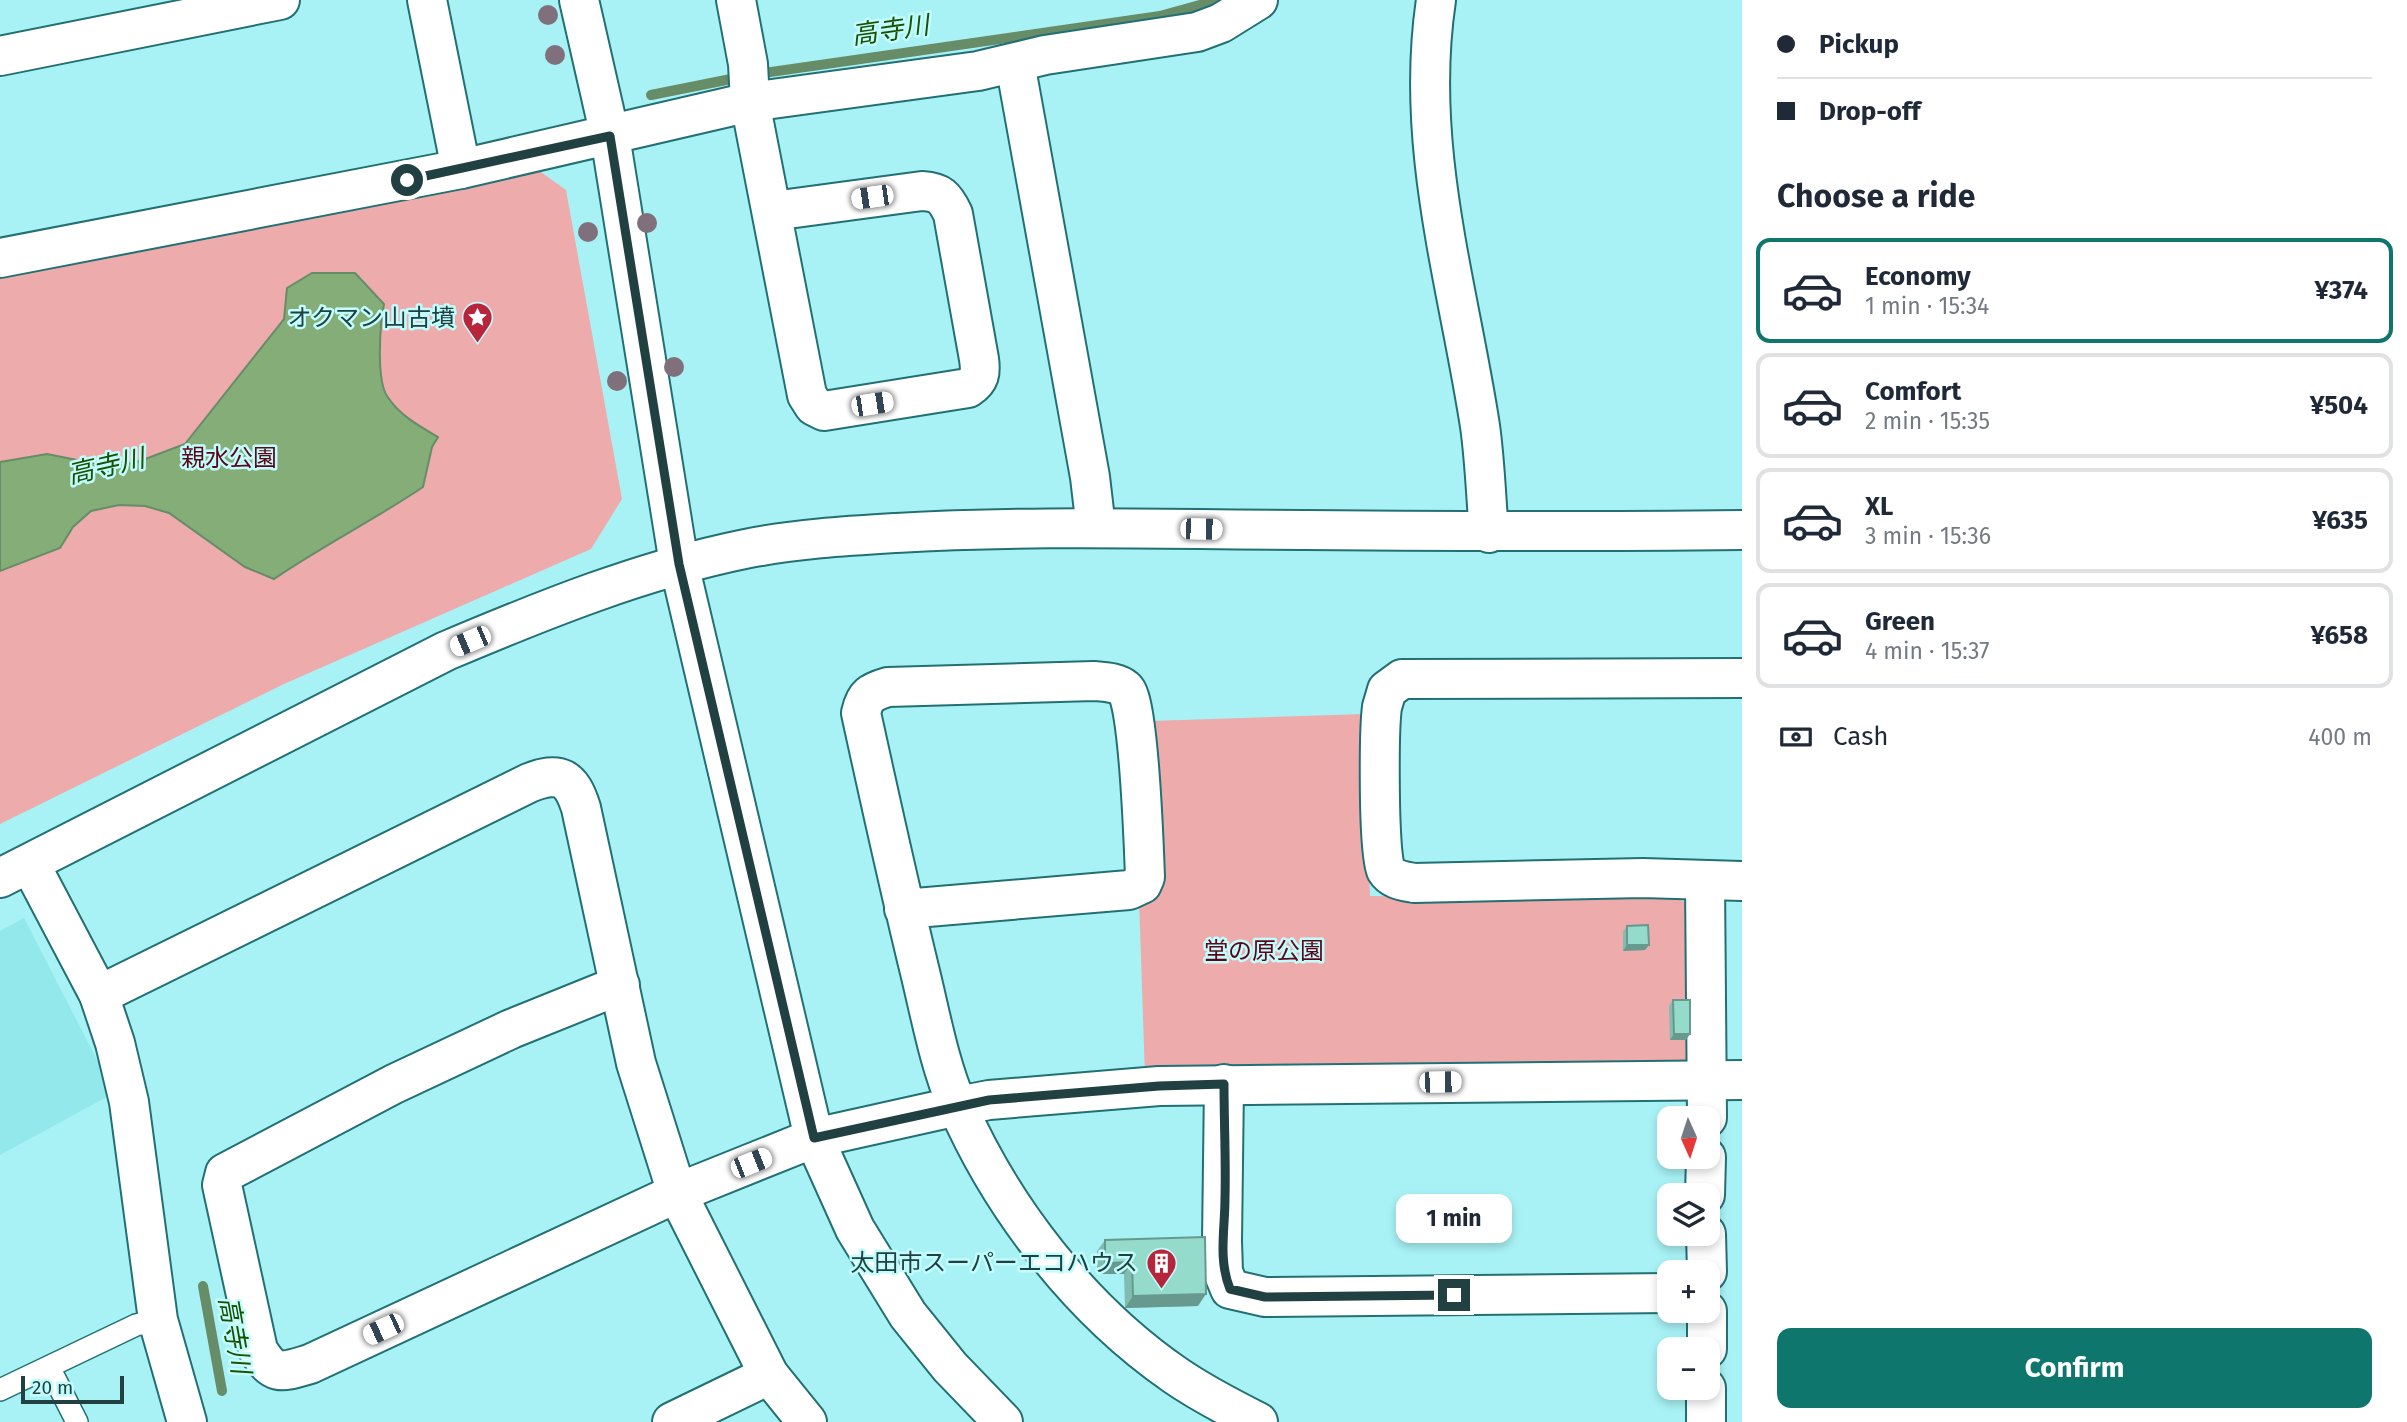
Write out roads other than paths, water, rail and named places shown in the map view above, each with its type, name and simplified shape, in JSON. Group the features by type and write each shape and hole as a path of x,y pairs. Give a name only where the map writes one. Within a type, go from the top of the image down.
{"street":[{"path":"0,56 279,0"},
{"path":"427,0 461,169"},
{"path":"579,0 610,136 679,564 814,1138 855,1229 908,1315 950,1367 1003,1422"},
{"path":"736,0 748,64 750,102 807,395 814,406 824,411 968,388 976,382 981,372 979,359 953,214 947,200 937,192 922,191 773,211"},
{"path":"0,258 461,169 750,102 1015,63 1045,55 1197,32 1221,23 1258,0"},
{"path":"1436,0 1429,48 1430,133 1441,228 1480,428 1489,533"},
{"path":"1015,63 1090,477 1096,528"},
{"path":"187,1422 158,1320 129,1102 99,995 15,871 446,651 519,620 679,564 758,547 846,536 1006,526 1489,533 1742,530"},
{"path":"1713,1106 1725,1080 1724,881 1643,878 1414,883 1396,880 1385,869 1380,846 1382,707 1387,690 1402,679 1742,678"},
{"path":"904,909 1129,890 1142,884 1145,877 1136,730 1132,700 1126,689 1113,683 1094,681 888,687 871,692 864,699 861,713 904,909 943,1066 958,1106 1025,1224 1062,1272 1107,1319 1156,1361 1258,1422"},
{"path":"99,995 549,775 562,778 575,789 636,1063 677,1193 769,1375 807,1422"},
{"path":"620,985 584,997 452,1056 225,1173 222,1185 258,1350 267,1366 282,1372 310,1364 677,1193 814,1138 958,1106 989,1100 1159,1086 1725,1080"},
{"path":"1224,1084 1225,1200 1222,1241 1223,1272 1230,1289 1265,1297 1657,1293"},
{"path":"672,1422 769,1375"},
{"path":"1706,1400 1706,1422"}],"lane":[{"path":"0,1390 136,1325 158,1320"},
{"path":"49,1367 77,1422"}],"water":[{"path":"312,273 355,273 384,304 380,351 381,377 387,396 403,414 438,437 432,447 423,487 274,579 245,567 169,513 145,506 119,505 91,511 73,527 60,548 0,571 0,462 47,454 112,467 140,461 185,444 284,319 287,288"}],"waterway":[{"name":"高寺川","path":"757,74 1160,16 1218,0"},
{"name":"高寺川","path":"651,95 741,77"},
{"name":"高寺川","path":"203,1286 222,1391"}],"place":[{"name":"オクマン山古墳","path":"478,345"},
{"name":"太田市スーパーエコハウス","path":"1161,1290"}],"park label":[{"name":"親水公園","path":"229,458"},
{"name":"堂の原公園","path":"1264,951"}]}
